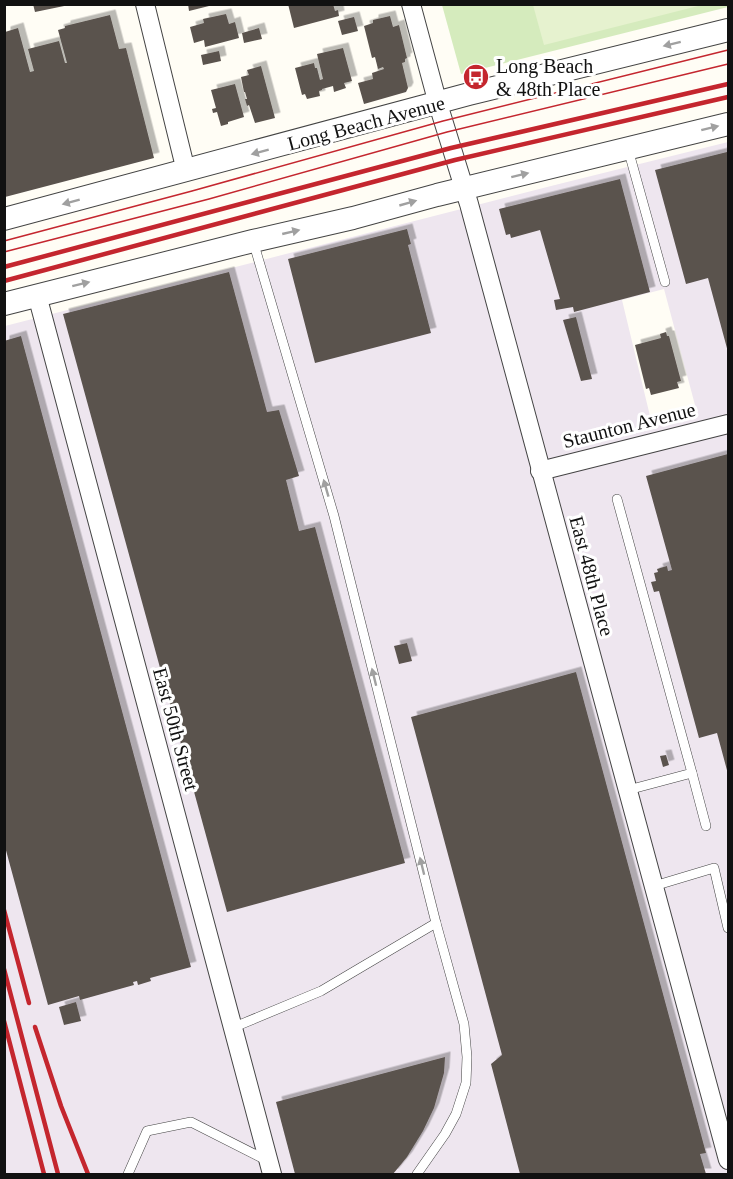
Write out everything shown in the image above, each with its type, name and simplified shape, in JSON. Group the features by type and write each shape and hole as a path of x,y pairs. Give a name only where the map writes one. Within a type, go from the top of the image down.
{"street":[{"path":"145,4 186,171"},
{"name":"East 48th Place","path":"411,4 729,1160"},
{"name":"Long Beach Avenue","path":"4,219 470,94 729,30"},
{"path":"4,304 353,218 463,188 729,124"},
{"name":"East 50th Street","path":"37,295 270,1168"},
{"name":"Staunton Avenue","path":"540,471 729,424"}],"lane":[{"path":"628,148 665,282"},
{"path":"253,241 334,516 436,923 464,1024 468,1057 466,1083 456,1114 417,1174"},
{"path":"617,499 706,826"},
{"path":"628,790 692,773"},
{"path":"654,886 714,868 729,928"},
{"path":"232,1028 321,991 436,923"},
{"path":"128,1174 147,1131 190,1122 270,1168"}],"shaded area":[{"path":"728,142 728,1174 5,1174 5,326","holes":["664,289 695,405 650,416 622,300"]}],"green space":[{"path":"702,4 544,45 533,5"},
{"path":"728,4 728,7 461,74 442,5"}],"building":[{"path":"33,4 68,4 69,5 35,12"},
{"path":"188,4 213,4 213,5 189,11"},
{"path":"288,4 333,4 339,16 294,28"},
{"path":"226,14 229,24 235,22 239,38 205,47 204,40 194,43 190,27 204,23 203,19"},
{"path":"110,15 119,49 126,48 154,158 5,197 5,32 18,28 30,72 34,71 28,49 59,41 65,63 67,63 58,30 65,26"},
{"path":"390,16 393,27 399,25 407,58 402,63 408,88 406,92 364,104 358,83 373,79 372,73 384,69 383,67 378,69 375,57 372,58 364,26 373,23 373,20"},
{"path":"354,17 358,31 342,35 338,21"},
{"path":"259,28 262,39 244,43 242,33"},
{"path":"343,48 352,81 344,83 346,88 334,92 333,86 322,89 319,91 320,96 307,99 305,94 302,95 295,68 314,63 320,80 323,79 317,54"},
{"path":"219,51 221,61 203,65 201,55"},
{"path":"261,66 275,118 255,123 249,105 247,106 241,77 249,75 247,70"},
{"path":"235,84 244,117 221,126 217,112 213,113 212,109 216,108 211,90"},
{"path":"727,152 728,352 708,278 686,284 655,170"},
{"path":"620,179 650,292 574,312 573,307 556,310 554,300 560,299 540,230 511,238 510,234 506,235 499,209"},
{"path":"407,229 411,244 408,245 431,333 315,363 288,259"},
{"path":"229,272 267,412 279,410 299,476 286,480 299,531 315,527 405,863 227,912 63,314"},
{"path":"576,317 592,379 581,381 563,320"},
{"path":"666,332 681,381 677,382 679,388 651,395 649,388 646,389 635,345 661,338 660,334"},
{"path":"21,336 191,967 150,978 151,981 138,985 137,981 133,982 134,985 80,1000 79,996 48,1005 4,843 4,341"},
{"path":"728,454 728,774 717,733 699,738 659,591 654,592 651,582 656,581 654,573 658,572 657,569 667,566 668,571 672,570 646,476"},
{"path":"407,643 412,661 399,664 394,646"},
{"path":"576,672 706,1153 700,1154 706,1174 520,1174 491,1064 502,1055 411,717"},
{"path":"666,755 669,765 663,767 660,756"},
{"path":"76,1002 81,1021 64,1025 59,1007"},
{"path":"445,1057 444,1073 434,1108 407,1157 393,1174 295,1174 276,1102"}],"tram line":[{"path":"4,241 443,121 728,50"},
{"path":"4,252 209,199 447,132 728,64"}],"railway":[{"path":"4,267 451,148 728,84"},
{"path":"4,281 455,160 728,97"},
{"path":"4,910 29,1003"},
{"path":"4,969 58,1174"},
{"path":"4,1021 44,1174"},
{"path":"35,1027 61,1106 88,1174"}],"place":[{"name":"Long Beach & 48th Place","path":"476,77"}]}
